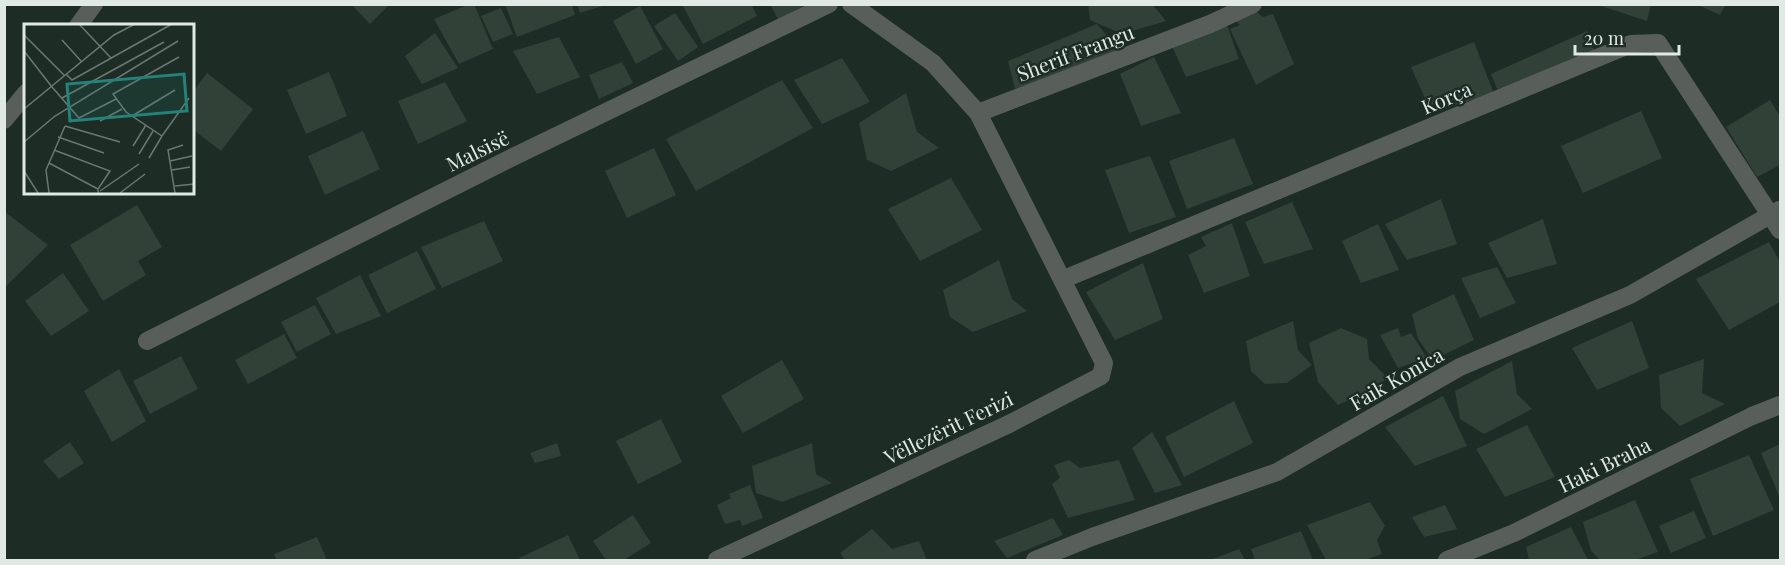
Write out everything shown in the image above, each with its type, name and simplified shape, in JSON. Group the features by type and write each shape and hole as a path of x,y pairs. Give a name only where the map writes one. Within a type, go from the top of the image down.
{"street":[{"path":"79,24 94,4"},
{"name":"Malsisë","path":"147,341 513,157 829,4"},
{"path":"851,4 933,63 978,113 1064,279"},
{"name":"Sherif Frangu","path":"978,113 1210,24 1253,4"},
{"name":"Korça","path":"1064,279 1631,44 1658,43 1775,212"},
{"path":"4,120 24,95"},
{"path":"1775,212 1780,230"},
{"name":"Faik Konica","path":"1035,561 1092,537 1277,472 1460,367 1630,295 1775,212"},
{"name":"Vëllezërit Ferizi","path":"717,561 1009,424 1101,376 1104,363 1064,279"},
{"name":"Haki Braha","path":"1447,561 1514,533 1752,416 1780,405"}],"building":[{"path":"351,4 390,4 370,24"},
{"path":"474,4 493,49 459,64 434,19"},
{"path":"505,4 572,4 575,15 517,37"},
{"path":"577,4 606,4 606,5 580,13"},
{"path":"682,4 751,4 757,16 703,44"},
{"path":"770,4 807,4 778,19"},
{"path":"1088,4 1152,4 1166,21 1122,34 1090,20"},
{"path":"1595,4 1651,4 1647,21"},
{"path":"1696,4 1726,4 1720,15"},
{"path":"640,6 663,49 636,64 613,21"},
{"path":"501,8 513,34 493,42 481,16"},
{"path":"1254,10 1263,17 1273,14 1294,64 1256,85 1230,29 1240,25 1233,19"},
{"path":"675,13 698,47 678,61 654,26"},
{"path":"1097,24 1122,53 1015,89 1008,61"},
{"path":"1227,25 1239,59 1186,77 1172,46"},
{"path":"1587,31 1596,53 1499,93 1491,74"},
{"path":"435,33 458,68 422,84 405,56"},
{"path":"559,37 580,77 537,94 513,51"},
{"path":"1474,42 1494,94 1431,112 1411,67"},
{"path":"1154,57 1181,113 1141,126 1120,74"},
{"path":"842,58 870,102 822,124 794,80"},
{"path":"622,62 633,83 599,99 589,75"},
{"path":"329,72 347,116 306,134 287,90"},
{"path":"207,73 253,109 221,151 195,131 194,133 194,90"},
{"path":"782,80 813,128 696,191 666,139"},
{"path":"445,82 467,121 418,144 398,101"},
{"path":"906,93 917,132 939,148 891,171 867,160 859,123"},
{"path":"1770,100 1780,116 1780,165 1757,177 1726,127"},
{"path":"1641,111 1662,158 1583,193 1561,146"},
{"path":"363,131 380,169 325,195 308,156"},
{"path":"1234,138 1253,184 1187,209 1169,161"},
{"path":"654,148 676,195 627,218 605,171"},
{"path":"1150,156 1176,217 1129,233 1105,170"},
{"path":"951,178 982,230 920,261 888,209"},
{"path":"1441,199 1457,244 1407,260 1385,224"},
{"path":"1292,202 1313,249 1264,264 1245,222"},
{"path":"137,205 162,247 138,261 146,275 103,301 70,245"},
{"path":"4,211 48,245 4,288"},
{"path":"1543,219 1557,264 1507,278 1488,243"},
{"path":"484,221 503,261 442,288 421,247"},
{"path":"1232,223 1250,276 1204,293 1188,255 1206,246 1201,237"},
{"path":"1378,224 1399,270 1361,283 1342,241"},
{"path":"1769,242 1780,262 1780,302 1729,330 1696,279"},
{"path":"417,251 436,289 387,313 368,275"},
{"path":"999,260 1012,299 1027,311 973,332 950,317 943,290"},
{"path":"1143,263 1163,319 1115,340 1086,292"},
{"path":"1497,267 1516,303 1480,318 1461,278"},
{"path":"63,273 89,311 51,336 25,301"},
{"path":"360,275 381,316 336,334 316,298"},
{"path":"1454,294 1474,340 1433,360 1418,339 1412,314"},
{"path":"315,305 331,334 297,352 281,322"},
{"path":"1293,321 1298,350 1312,365 1287,383 1265,384 1251,371 1246,341"},
{"path":"1632,321 1649,368 1597,390 1572,348"},
{"path":"1341,328 1367,339 1369,359 1388,378 1373,389 1338,405 1318,382 1309,343"},
{"path":"1398,328 1401,337 1411,333 1427,358 1398,368 1380,335"},
{"path":"284,334 297,358 248,384 235,360"},
{"path":"181,356 198,389 150,414 133,381"},
{"path":"1704,359 1702,393 1725,404 1680,426 1661,408 1659,375"},
{"path":"782,360 804,399 743,433 721,396"},
{"path":"1512,361 1517,394 1532,409 1484,434 1460,419 1455,391"},
{"path":"119,369 146,421 112,442 84,391"},
{"path":"1443,396 1467,446 1415,466 1385,427"},
{"path":"1234,401 1253,443 1184,477 1165,437"},
{"path":"661,419 682,462 638,484 616,441"},
{"path":"1527,425 1555,477 1505,497 1476,449"},
{"path":"1152,432 1182,485 1155,493 1132,448"},
{"path":"70,442 84,463 59,479 43,461"},
{"path":"557,443 561,456 535,463 530,453"},
{"path":"812,443 816,474 832,483 782,502 756,493 752,466"},
{"path":"1780,444 1780,498 1761,453"},
{"path":"1749,455 1774,510 1713,536 1690,479"},
{"path":"1069,460 1080,468 1119,460 1135,500 1068,518 1052,484 1060,478 1054,465"},
{"path":"750,485 763,518 742,526 740,520 725,524 717,505 731,498 729,494"},
{"path":"1635,500 1658,552 1635,560 1600,560 1591,551 1583,522"},
{"path":"1370,502 1385,526 1377,540 1382,554 1365,560 1326,560 1307,525"},
{"path":"1445,505 1457,529 1424,537 1412,517"},
{"path":"1694,511 1706,538 1671,553 1659,526"},
{"path":"633,515 651,543 624,560 606,560 593,541"},
{"path":"1053,518 1063,535 1007,558 994,541"},
{"path":"1571,527 1588,560 1529,560 1526,547"},
{"path":"872,529 892,549 919,541 927,560 845,560 840,553"},
{"path":"1301,531 1313,560 1255,560 1251,549"},
{"path":"568,535 580,560 521,560 519,558"},
{"path":"317,537 327,560 277,560 274,554"},
{"path":"1239,549 1245,560 1210,560"}]}
